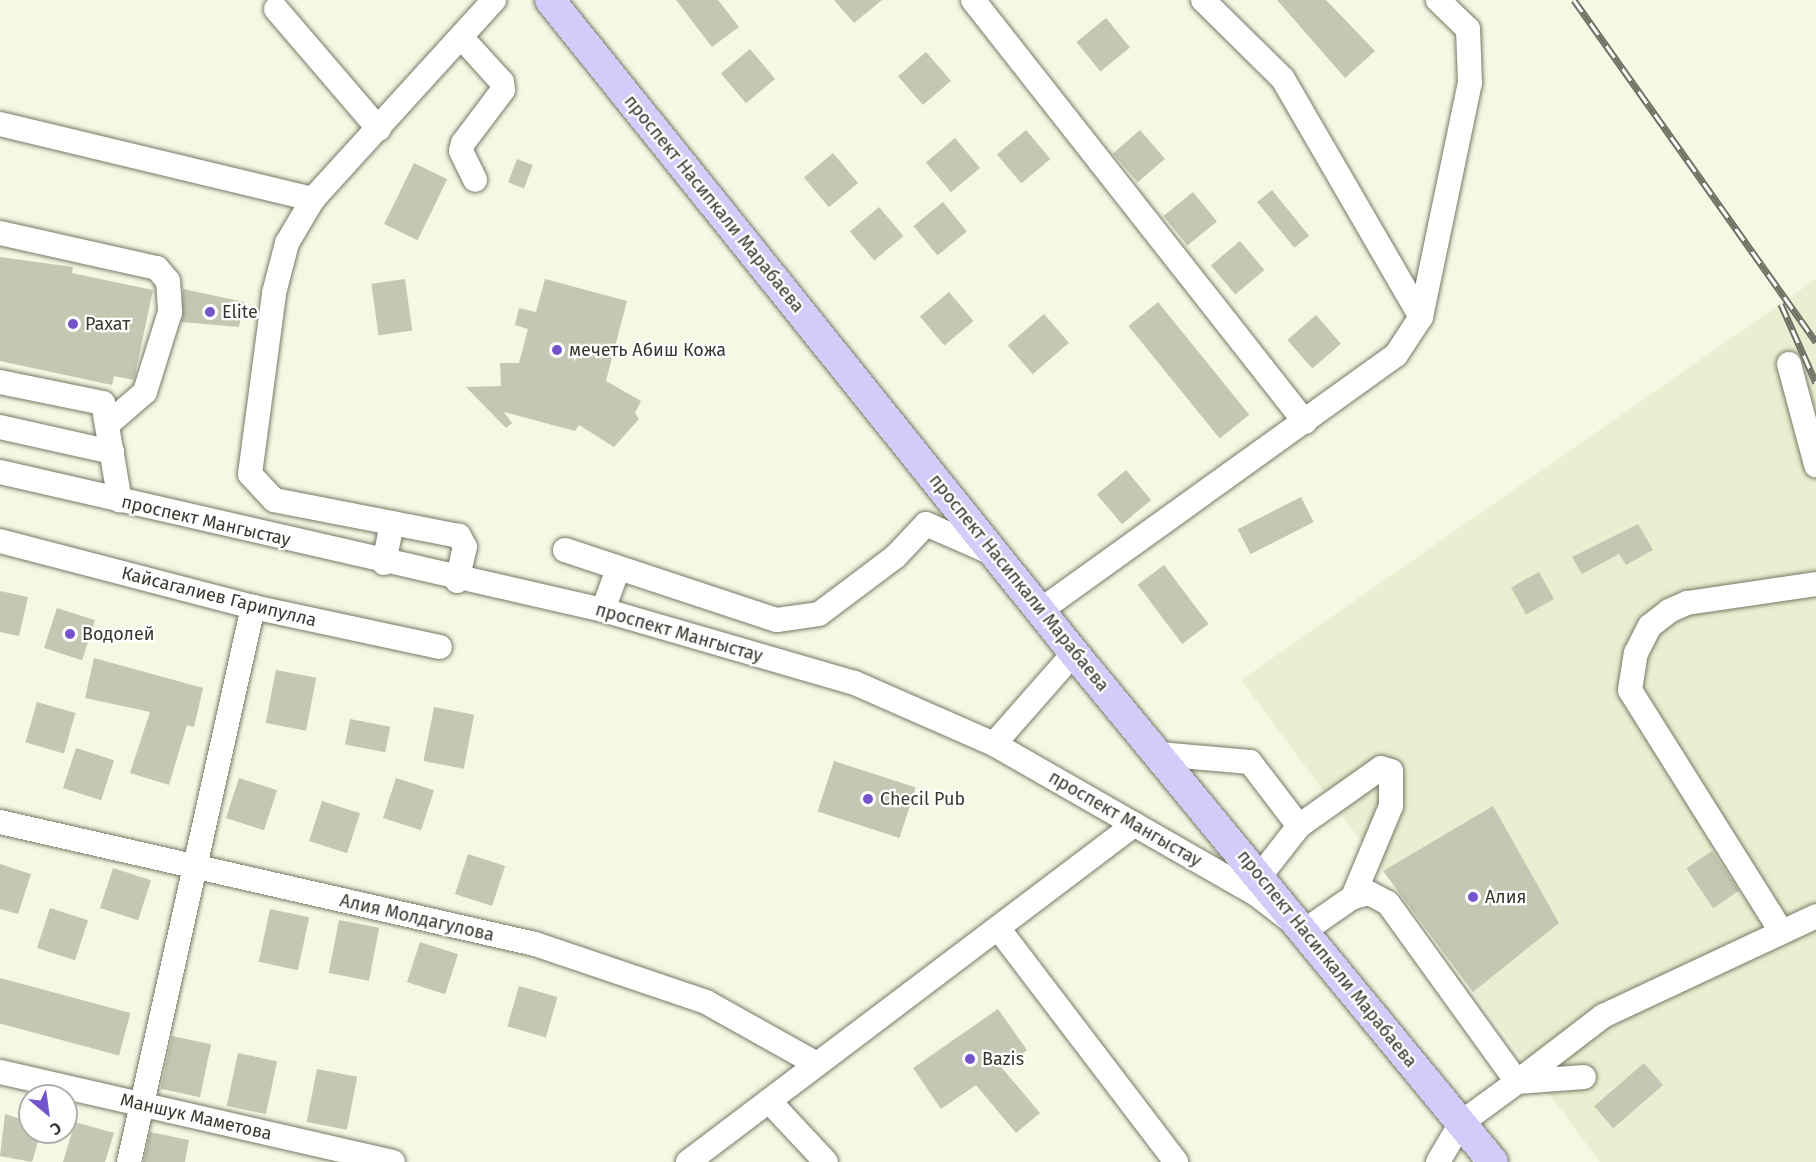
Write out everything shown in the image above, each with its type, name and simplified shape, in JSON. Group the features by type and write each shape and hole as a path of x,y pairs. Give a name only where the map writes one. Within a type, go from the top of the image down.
{"main road":[{"name":"проспект Насипкали Марабаева","path":"550,0 1074,653 1260,876 1493,1162"}],"street":[{"path":"457,581 465,540 274,500 250,474 274,293 287,243 313,199 494,0"},
{"path":"973,0 1305,422"},
{"path":"1203,0 1283,79 1421,317"},
{"path":"1041,610 1396,355 1421,317 1470,83 1468,29 1438,0"},
{"path":"276,9 379,129"},
{"path":"461,37 502,82 503,90 463,143 461,151 475,180"},
{"path":"0,124 313,199"},
{"path":"0,233 157,267 168,281 170,312 146,392 107,425"},
{"path":"1789,364 1816,465"},
{"path":"0,382 103,403 120,501"},
{"path":"0,427 112,452"},
{"name":"проспект Мангыстау","path":"0,472 457,581 603,610 855,682 994,744 1256,894 1304,931"},
{"path":"384,564 392,523"},
{"path":"565,550 777,620 819,614 895,557 926,524 996,555"},
{"name":"Кайсагалиев Гарипулла","path":"0,542 253,607 440,647"},
{"path":"603,610 618,569"},
{"path":"1781,931 1630,690 1636,653 1650,626 1669,611 1687,603 1816,584"},
{"path":"129,1162 191,868 253,607"},
{"path":"994,744 1074,653"},
{"path":"1159,754 1250,762 1299,825"},
{"path":"1260,876 1299,825 1381,768 1391,771 1391,806 1353,897"},
{"name":"Алия Молдагулова","path":"0,822 191,868 535,944 706,1002 817,1064"},
{"path":"688,1162 1135,824"},
{"path":"1304,931 1353,897 1370,893 1388,903 1517,1082"},
{"path":"1438,1162 1461,1123 1603,1016 1816,916"},
{"path":"998,928 1176,1162"},
{"name":"Маншук Маметова","path":"0,1072 393,1162"},
{"path":"1517,1082 1584,1077"},
{"path":"769,1101 826,1162"}],"shaded area":[{"path":"1816,279 1816,1162 1600,1162 1241,680"}],"building":[{"path":"676,0 718,0 739,27 712,47"},
{"path":"834,0 882,0 854,23"},
{"path":"1277,0 1326,0 1375,51 1345,78"},
{"path":"1106,18 1130,48 1100,71 1076,42"},
{"path":"750,49 775,79 746,103 721,73"},
{"path":"926,52 951,81 923,105 898,76"},
{"path":"1026,130 1050,159 1021,184 997,154"},
{"path":"1140,130 1165,159 1138,182 1113,154"},
{"path":"955,138 980,168 951,192 926,162"},
{"path":"833,153 858,183 829,207 804,177"},
{"path":"517,159 533,165 524,188 508,182"},
{"path":"414,163 447,179 417,240 384,224"},
{"path":"1272,190 1309,236 1294,248 1257,202"},
{"path":"1193,192 1217,222 1187,245 1163,216"},
{"path":"943,202 967,232 937,255 913,226"},
{"path":"879,207 903,236 874,261 850,231"},
{"path":"1240,241 1264,270 1235,295 1211,265"},
{"name":"Рахат","path":"0,257 73,267 72,273 153,290 134,380 114,376 112,385 0,361"},
{"path":"405,279 412,330 379,335 371,284"},
{"path":"545,279 627,301 606,381 641,401 635,413 639,419 614,447 579,425 575,431 504,412 512,423 506,428 466,387 501,386 500,363 519,363 528,329 515,325 519,308 536,312"},
{"name":"Elite","path":"183,289 244,302 239,327 182,322"},
{"path":"949,292 973,321 944,346 920,316"},
{"path":"1158,302 1249,415 1220,439 1128,326"},
{"path":"1044,314 1069,343 1033,374 1008,345"},
{"path":"1316,315 1341,344 1312,369 1287,340"},
{"path":"1126,470 1151,500 1122,524 1097,494"},
{"path":"1301,497 1314,522 1250,554 1238,529"},
{"path":"1638,524 1653,550 1626,565 1619,554 1582,574 1572,557"},
{"path":"1164,565 1209,624 1182,644 1138,585"},
{"path":"1539,572 1554,599 1526,615 1511,588"},
{"path":"0,591 28,597 19,636 0,632"},
{"name":"Водолей","path":"57,608 95,620 82,660 44,648"},
{"path":"94,658 203,688 194,727 187,725 169,785 130,773 150,712 85,698"},
{"path":"276,670 316,678 306,731 266,723"},
{"path":"37,702 75,713 64,753 25,742"},
{"path":"434,707 474,715 464,769 424,761"},
{"path":"350,719 390,727 385,752 345,745"},
{"path":"76,748 114,760 101,800 63,788"},
{"name":"Checil Pub","path":"834,761 916,788 899,838 818,811"},
{"path":"239,778 277,790 264,830 226,818"},
{"path":"396,778 434,790 421,830 383,818"},
{"path":"322,801 360,813 347,853 309,841"},
{"name":"Алия","path":"1493,806 1559,923 1473,992 1383,871"},
{"path":"1712,851 1739,891 1713,908 1686,868"},
{"path":"468,854 505,866 492,906 455,894"},
{"path":"0,864 31,874 18,914 0,909"},
{"path":"113,868 151,880 138,920 100,908"},
{"path":"50,908 88,920 75,960 37,948"},
{"path":"270,909 309,917 298,970 259,962"},
{"path":"339,920 379,928 369,981 329,973"},
{"path":"420,942 458,954 445,994 407,982"},
{"path":"0,978 130,1013 119,1055 0,1024"},
{"path":"519,986 557,997 546,1037 507,1026"},
{"name":"Bazis","path":"998,1009 1027,1050 1002,1068 1040,1113 1016,1133 976,1085 941,1109 913,1068"},
{"path":"172,1036 211,1044 200,1097 161,1089"},
{"path":"238,1053 277,1061 266,1114 227,1106"},
{"path":"1644,1063 1663,1085 1613,1128 1594,1106"},
{"path":"317,1069 357,1077 347,1130 307,1122"},
{"path":"5,1114 18,1118 18,1144 37,1144 32,1162 0,1156"},
{"path":"78,1123 114,1133 105,1162 63,1162 68,1144 78,1144"},
{"path":"150,1132 189,1140 185,1162 144,1162"}],"railway":[{"path":"1574,0 1816,342"},
{"path":"1781,304 1816,383"}],"place":[{"name":"Elite","path":"210,312"},
{"name":"Рахат","path":"73,324"},
{"name":"мечеть Абиш Кожа","path":"557,350"},
{"name":"Водолей","path":"70,634"},
{"name":"Checil Pub","path":"868,799"},
{"name":"Алия","path":"1473,897"},
{"name":"Bazis","path":"970,1059"}]}
